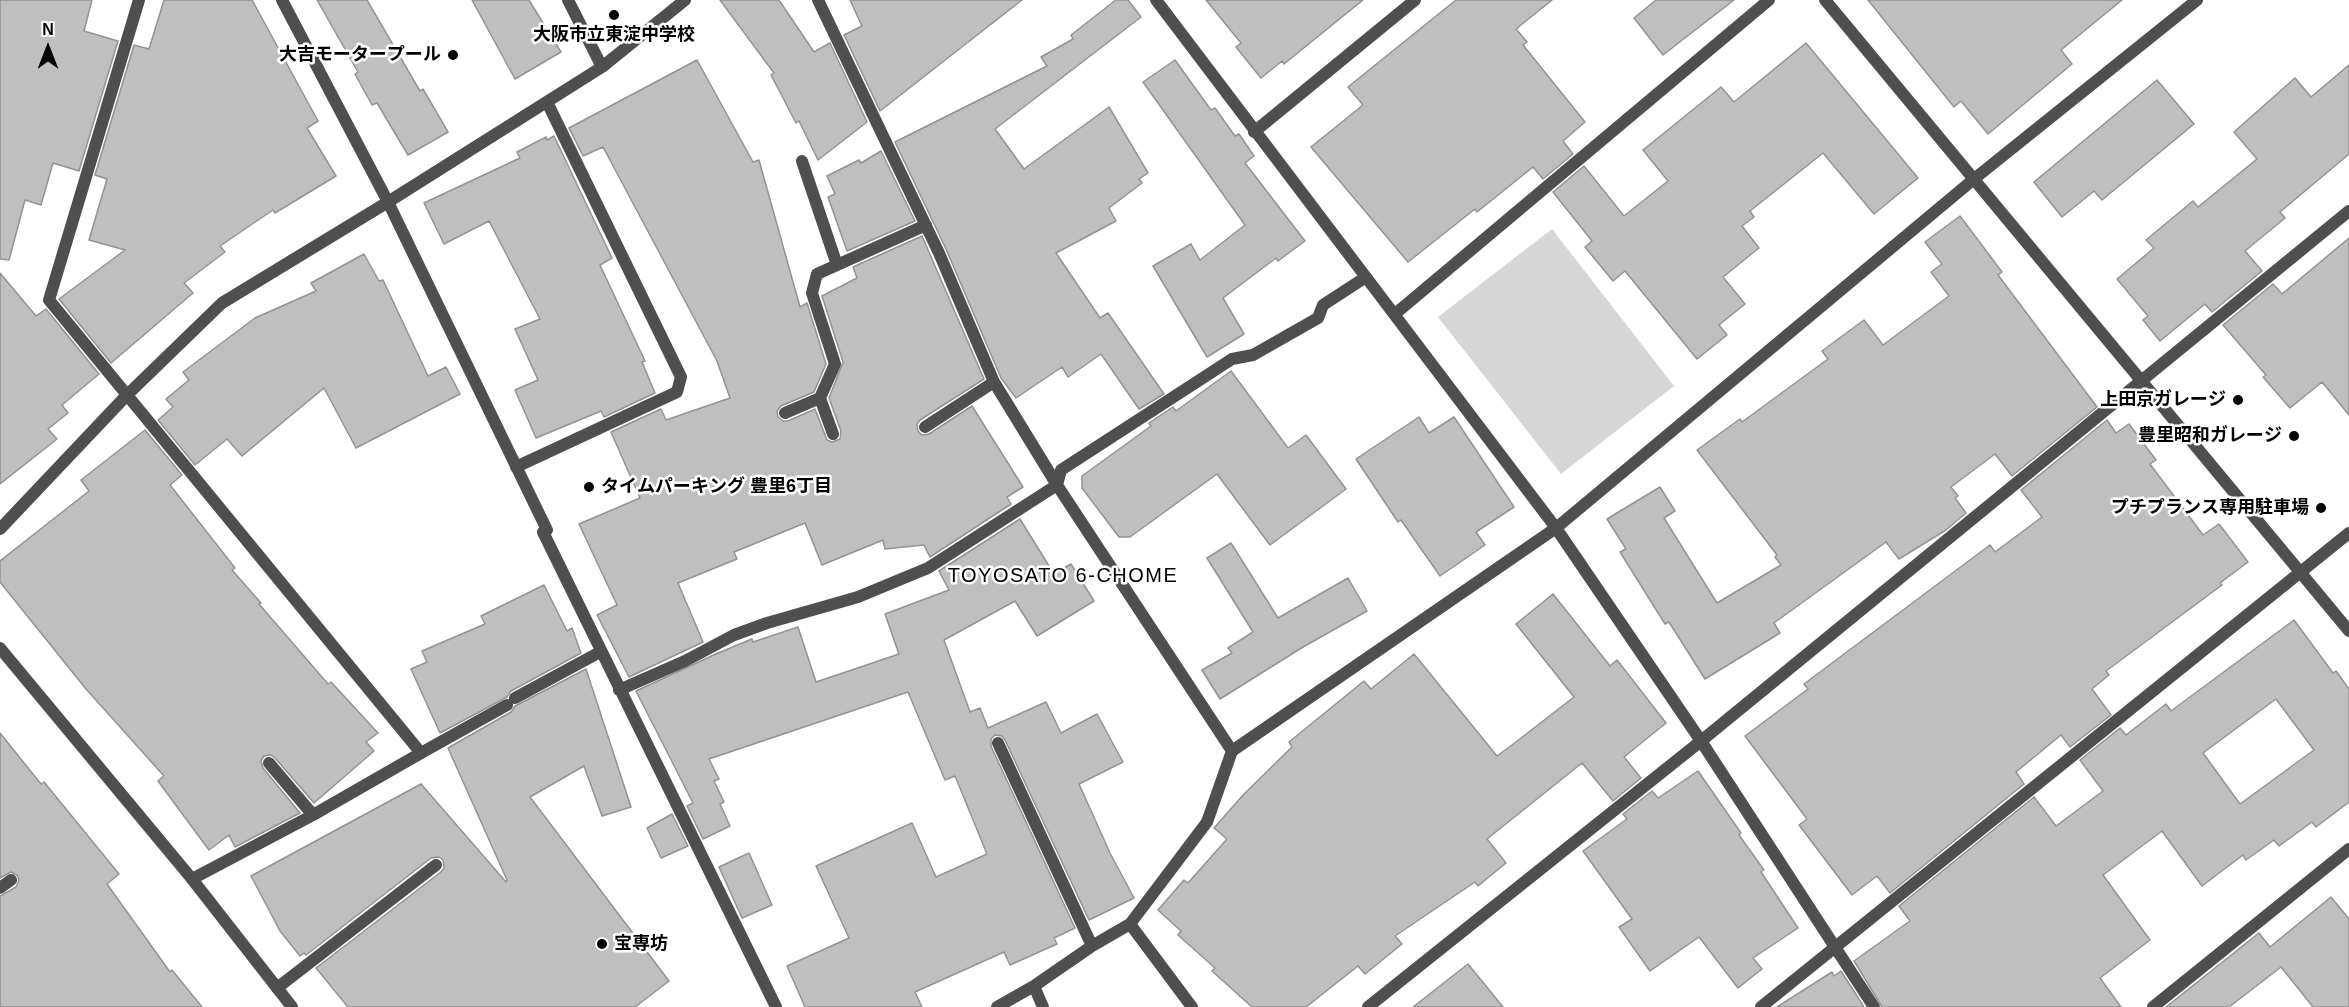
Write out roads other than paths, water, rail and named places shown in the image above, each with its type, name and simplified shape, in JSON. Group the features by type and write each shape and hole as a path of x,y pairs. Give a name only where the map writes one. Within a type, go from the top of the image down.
{"street":[{"path":"140,0 49,300 421,753"},
{"path":"282,0 388,202 547,530 543,532 600,652 776,1007"},
{"path":"568,0 602,67"},
{"path":"0,529 126,396 222,303 602,67 686,0"},
{"path":"818,0 926,225 994,382 1057,485 1232,751"},
{"path":"1156,0 1556,528 1701,741 1874,1007"},
{"path":"1254,132 1415,0"},
{"path":"1395,314 1770,0"},
{"path":"1825,0 2349,631"},
{"path":"997,1007 1035,986 1092,946 1130,924 1207,822 1232,751 1556,528 1974,179 2197,0"},
{"path":"516,467 677,392 681,377 547,102"},
{"path":"802,161 837,265"},
{"path":"1368,1007 1701,741 2349,211"},
{"path":"785,413 820,398 835,364 812,293 817,274 926,225"},
{"path":"619,690 685,662 734,635 767,623 858,597 928,568 1057,485 1061,470 1232,359 1253,355 1318,318 1323,305 1366,277"},
{"path":"925,427 994,382"},
{"path":"820,398 833,434"},
{"path":"1761,1007 1836,949 2349,533"},
{"path":"0,648 192,879 292,1007"},
{"path":"192,879 314,815 600,652"},
{"path":"998,743 1092,946"},
{"path":"269,763 314,815"},
{"path":"2153,1007 2349,849"},
{"path":"277,988 436,865"},
{"path":"0,888 11,880"},
{"path":"1130,924 1192,1007"},
{"path":"1035,986 1043,1007"}],"place":[{"name":"大阪市立東淀中学校","path":"614,15"},
{"name":"大吉モータープール","path":"453,55"},
{"name":"上田京ガレージ","path":"2238,400"},
{"name":"豊里昭和ガレージ","path":"2294,436"},
{"name":"タイムパーキング 豊里6丁目","path":"589,487"},
{"name":"プチプランス専用駐車場","path":"2321,508"},
{"name":"宝専坊","path":"602,944"}],"district":[{"name":"TOYOSATO 6-CHOME","path":"1063,576"}]}
